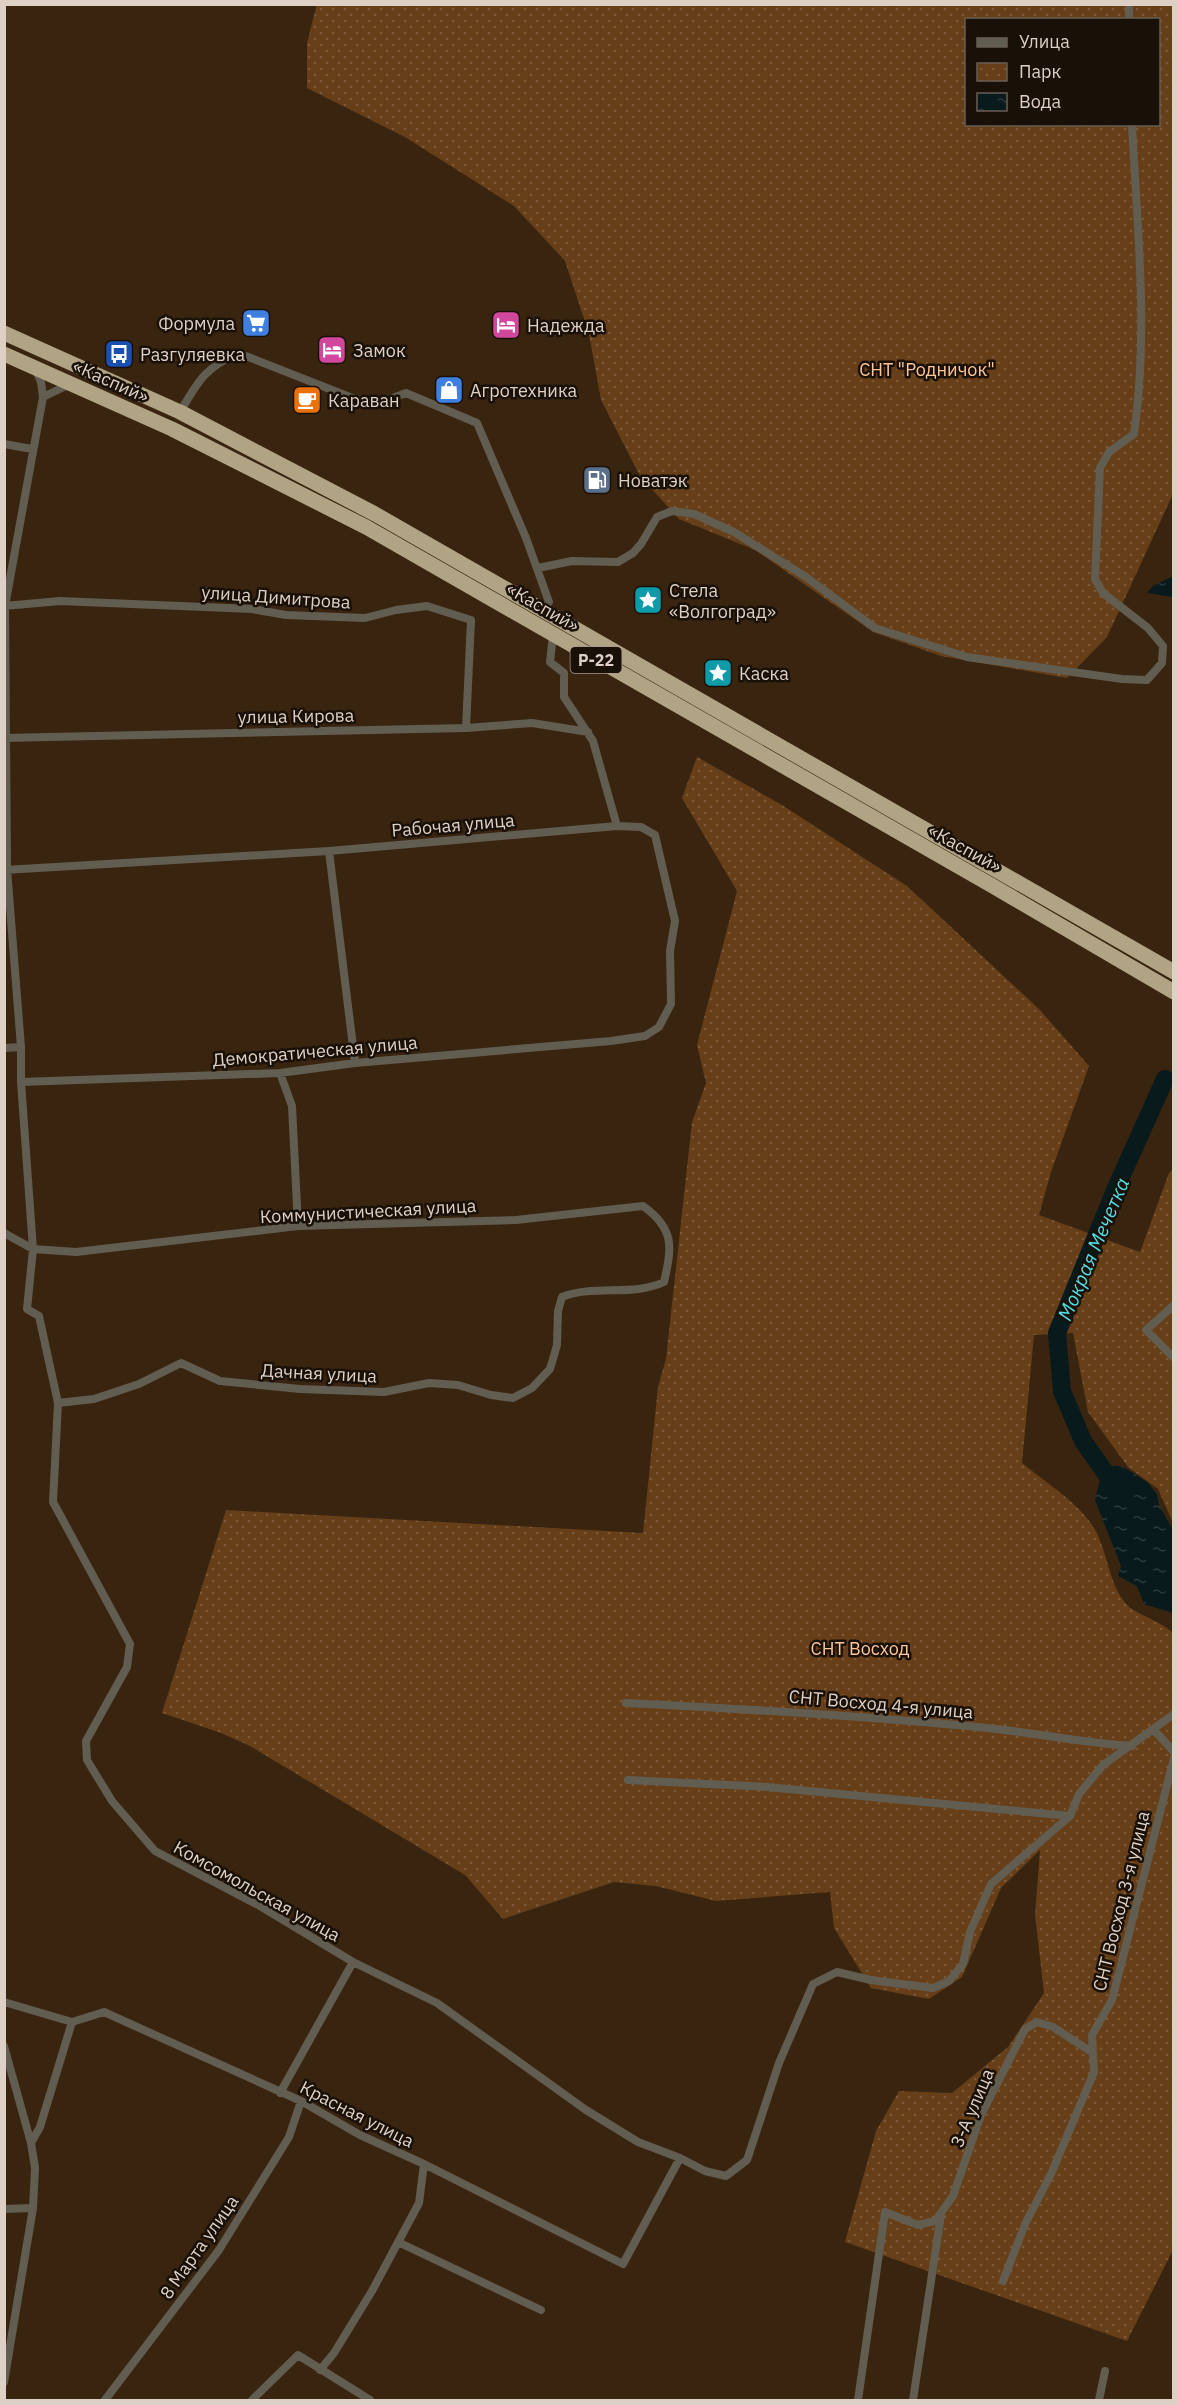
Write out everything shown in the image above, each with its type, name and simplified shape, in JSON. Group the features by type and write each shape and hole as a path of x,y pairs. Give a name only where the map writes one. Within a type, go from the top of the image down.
{"highway":[{"name":"«Каспий»","path":"4,333 180,412 547,606 559,618 1173,972"},
{"name":"«Каспий»","path":"4,354 172,429 366,528 991,885 1173,992"}],"street":[{"path":"538,568 572,561 618,562 642,544 657,517 672,511 694,514 734,532 806,577 875,628 967,657 1122,679 1147,680 1162,663 1163,646 1148,628 1103,593 1095,579 1100,468 1109,452 1134,434 1139,399 1142,306 1132,126"},
{"path":"180,412 201,377 221,361 238,353 350,397 376,404 406,393 477,423 538,568 547,606"},
{"path":"33,1249 21,1082 21,1047 6,869 5,606 43,397 34,366"},
{"path":"43,397 64,386 72,385"},
{"path":"4,444 32,449"},
{"name":"улица Димитрова","path":"5,606 60,601 252,609 286,615 365,618 396,610 427,606 471,620 466,728"},
{"path":"553,635 550,662 564,673 564,697 593,741 616,826"},
{"name":"улица Кирова","path":"5,738 466,728 532,723 588,732"},
{"name":"Рабочая улица","path":"6,869 329,851 616,826 641,826 655,835 675,921 670,951 671,1004 659,1027 645,1036 611,1041"},
{"path":"329,851 355,1063"},
{"name":"Демократическая улица","path":"21,1082 280,1073 355,1063 611,1041"},
{"path":"4,1048 21,1047"},
{"path":"280,1073 292,1106 298,1226"},
{"name":"Коммунистическая улица","path":"4,1233 33,1249 76,1252 298,1226 516,1220 643,1206 658,1217 667,1231 670,1253"},
{"name":"Комсомольская улица","path":"33,1249 27,1309 39,1316 58,1403 53,1502 130,1644 127,1667 86,1741 87,1760 111,1801 155,1851 260,1906 353,1962 437,2003 586,2110 638,2142 680,2158 705,2171 726,2176 747,2160 779,2063 813,1984 837,1972 871,1980 933,1988 950,1981 963,1964 970,1932 991,1884 1070,1816"},
{"name":"Дачная улица","path":"58,1403 94,1399 140,1384 181,1363 220,1381 300,1389 384,1392 429,1383 458,1385 491,1395 513,1398 532,1388 550,1369 558,1345 558,1311 562,1297 578,1291 648,1289 664,1282 670,1253"},
{"path":"1173,1305 1146,1330 1173,1358"},
{"name":"СНТ Восход 4-я улица","path":"626,1703 839,1715 989,1728 1094,1744 1132,1746"},
{"path":"628,1780 767,1787 1070,1816 1079,1794 1103,1766 1173,1714"},
{"path":"1154,1730 1173,1752"},
{"name":"СНТ Восход 3-я улица","path":"1003,2281 1026,2222 1051,2174 1094,2072 1092,2035 1112,2000 1173,1758"},
{"path":"280,2093 353,1962"},
{"path":"4,2002 72,2022 40,2127 31,2143"},
{"name":"Красная улица","path":"72,2022 104,2012 301,2101 360,2135 424,2164 623,2264 680,2158"},
{"name":"3-А улица","path":"941,2213 953,2196 981,2115 1025,2029 1037,2022 1053,2027 1093,2053"},
{"path":"4,2046 31,2143 35,2168 33,2208 4,2382"},
{"name":"8 Марта улица","path":"105,2400 219,2250 289,2137 301,2101"},
{"path":"320,2370 334,2353 419,2203 424,2164"},
{"path":"4,2209 33,2208"},
{"path":"858,2400 885,2212 918,2225 935,2221 941,2213"},
{"path":"913,2400 941,2213"},
{"path":"398,2242 541,2310"},
{"path":"252,2400 298,2355 370,2400"},
{"path":"1100,2400 1105,2371"}],"green space":[{"name":"СНТ \"Родничок\"","path":"317,4 1173,5 1173,494 1107,637 1067,678 941,656 873,632 755,550 679,519 640,476 601,400 589,334 565,261 514,206 405,137 307,88 307,43"},
{"name":"СНТ Восход","path":"697,757 782,805 907,886 1040,1010 1089,1066 1051,1172 1039,1215 1140,1252 1169,1173 1173,1169 1173,1523 1158,1489 1128,1467 1088,1412 1073,1333 1034,1335 1022,1463 1071,1501 1088,1519 1099,1537 1115,1587 1126,1604 1173,1633 1173,2250 1127,2341 845,2242 876,2131 899,2091 952,2093 1008,2047 1044,1993 1035,1915 1040,1850 1001,1888 962,1977 929,1999 871,1988 834,1928 830,1892 716,1901 656,1886 614,1882 503,1919 465,1875 250,1746 221,1733 162,1713 226,1510 643,1533 658,1387 666,1359 692,1122 706,1083 697,1045 737,891 682,798"}],"water":[{"path":"1173,576 1173,597 1147,593 1153,586"},
{"path":"1114,1465 1125,1468 1147,1482 1157,1494 1159,1505 1173,1530 1173,1613 1144,1604 1137,1586 1118,1576 1121,1566 1095,1500 1100,1479"}],"waterway":[{"name":"Мокрая Мечетка","path":"1119,1492 1083,1441 1062,1391 1057,1333 1116,1188 1165,1079"}],"place":[{"name":"Формула","path":"256,323"},
{"name":"Надежда","path":"506,325"},
{"name":"Замок","path":"332,350"},
{"name":"Разгуляевка","path":"119,354"},
{"name":"Агротехника","path":"449,390"},
{"name":"Караван","path":"307,400"},
{"name":"Новатэк","path":"597,480"},
{"name":"Стела «Волгоград»","path":"648,600"},
{"name":"Каска","path":"718,673"}]}
